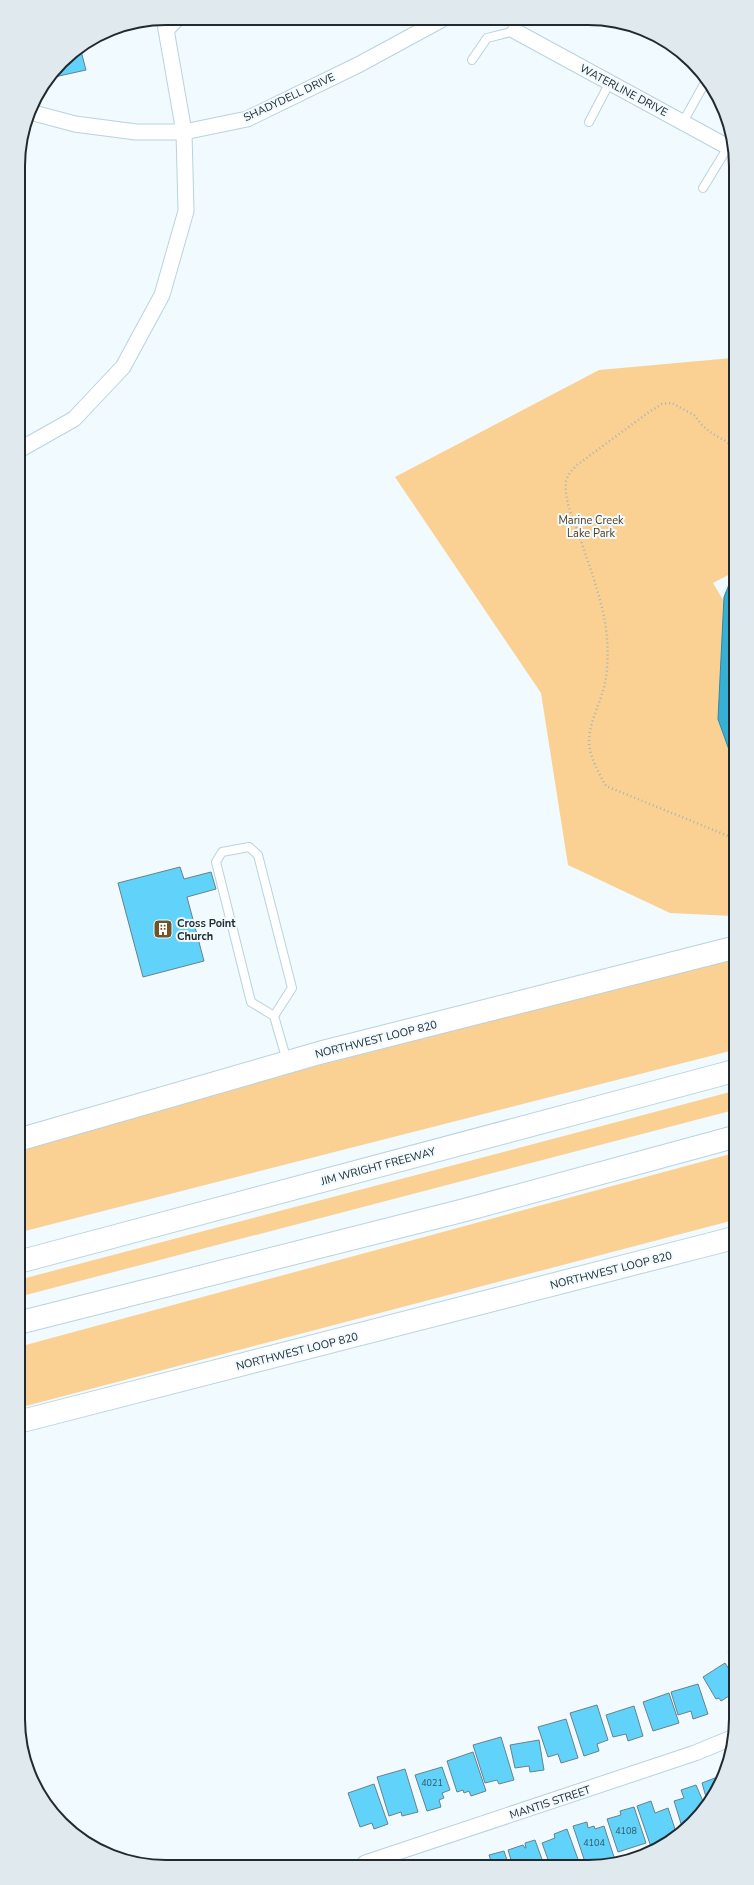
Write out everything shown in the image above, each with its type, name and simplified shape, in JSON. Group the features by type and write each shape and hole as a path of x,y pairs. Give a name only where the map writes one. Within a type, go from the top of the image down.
{"main road":[{"name":"NORTHWEST LOOP 820","path":"25,1138 319,1054 729,949"},
{"name":"JIM WRIGHT FREEWAY","path":"25,1260 729,1072"},
{"path":"25,1321 458,1212 729,1138"},
{"name":"NORTHWEST LOOP 820","path":"25,1420 729,1239"}],"street":[{"path":"25,447 74,419 123,367 162,294 186,211 184,132 165,25"},
{"name":"SHADYDELL DRIVE","path":"35,113 75,124 136,132 184,132 247,119 360,64 432,25"},
{"name":"WATERLINE DRIVE","path":"515,31 683,122 727,144"},
{"name":"MANTIS STREET","path":"374,1860 695,1753 728,1740"}],"lane":[{"path":"472,60 487,38 515,31"},
{"path":"589,122 610,82"},
{"path":"683,122 704,86"},
{"path":"703,188 728,148"},
{"path":"274,1016 292,988 258,855 249,847 222,852 216,862 251,1002 274,1016 288,1063"}],"path":[{"path":"729,443 702,426 694,415 672,403 662,404 577,465 570,472 566,480 569,507 594,577 606,627 606,681 590,731 590,750 606,786 729,836"}],"green space":[{"name":"Marine Creek Lake Park","path":"729,358 729,575 713,583 729,610 729,916 670,913 568,865 541,693 395,477 599,370"},
{"path":"729,959 729,1051 25,1231 25,1145 305,1069"},
{"path":"729,1092 729,1111 25,1295 25,1278"},
{"path":"729,1154 729,1221 25,1406 25,1345"}],"water":[{"path":"729,584 729,750 718,719 724,597"}],"building":[{"path":"82,53 86,70 57,76 66,66"},
{"name":"Cross Point Church","path":"180,867 184,879 211,872 216,889 187,897 204,961 143,977 118,883"},
{"path":"725,1663 729,1669 729,1696 721,1701 719,1698 716,1699 703,1677"},
{"path":"698,1684 708,1714 693,1719 691,1711 678,1715 671,1692"},
{"path":"669,1693 679,1723 653,1731 643,1702"},
{"path":"597,1705 608,1740 597,1744 599,1751 584,1756 570,1713"},
{"path":"634,1706 643,1736 628,1741 626,1734 613,1737 606,1715"},
{"path":"566,1719 578,1758 561,1763 558,1754 548,1757 538,1727"},
{"path":"501,1737 514,1780 499,1784 497,1780 485,1783 473,1745"},
{"path":"539,1740 544,1770 530,1772 529,1766 515,1768 510,1745"},
{"path":"473,1752 486,1791 471,1796 469,1791 464,1793 463,1790 457,1792 447,1761"},
{"path":"442,1767 450,1790 442,1793 444,1798 439,1800 441,1807 427,1811 415,1775"},
{"path":"405,1769 418,1812 402,1816 401,1812 389,1816 377,1777"},
{"path":"715,1778 715,1779 706,1796 702,1783"},
{"path":"374,1784 388,1824 374,1829 372,1823 360,1827 348,1793"},
{"path":"696,1785 703,1801 681,1825 674,1801 684,1798 681,1790"},
{"path":"651,1801 655,1813 668,1808 675,1830 650,1845 637,1806"},
{"path":"634,1807 646,1843 618,1852 607,1819 621,1815 620,1811"},
{"path":"587,1822 588,1828 594,1826 595,1829 604,1826 614,1857 607,1859 584,1860 573,1826"},
{"path":"567,1829 578,1860 548,1860 542,1843 555,1838 554,1834"},
{"path":"535,1840 542,1860 511,1860 508,1850 523,1845 526,1848 525,1843"},
{"path":"504,1851 507,1860 491,1860 489,1855"}],"place":[{"name":"Cross Point Church","path":"163,929"}]}
